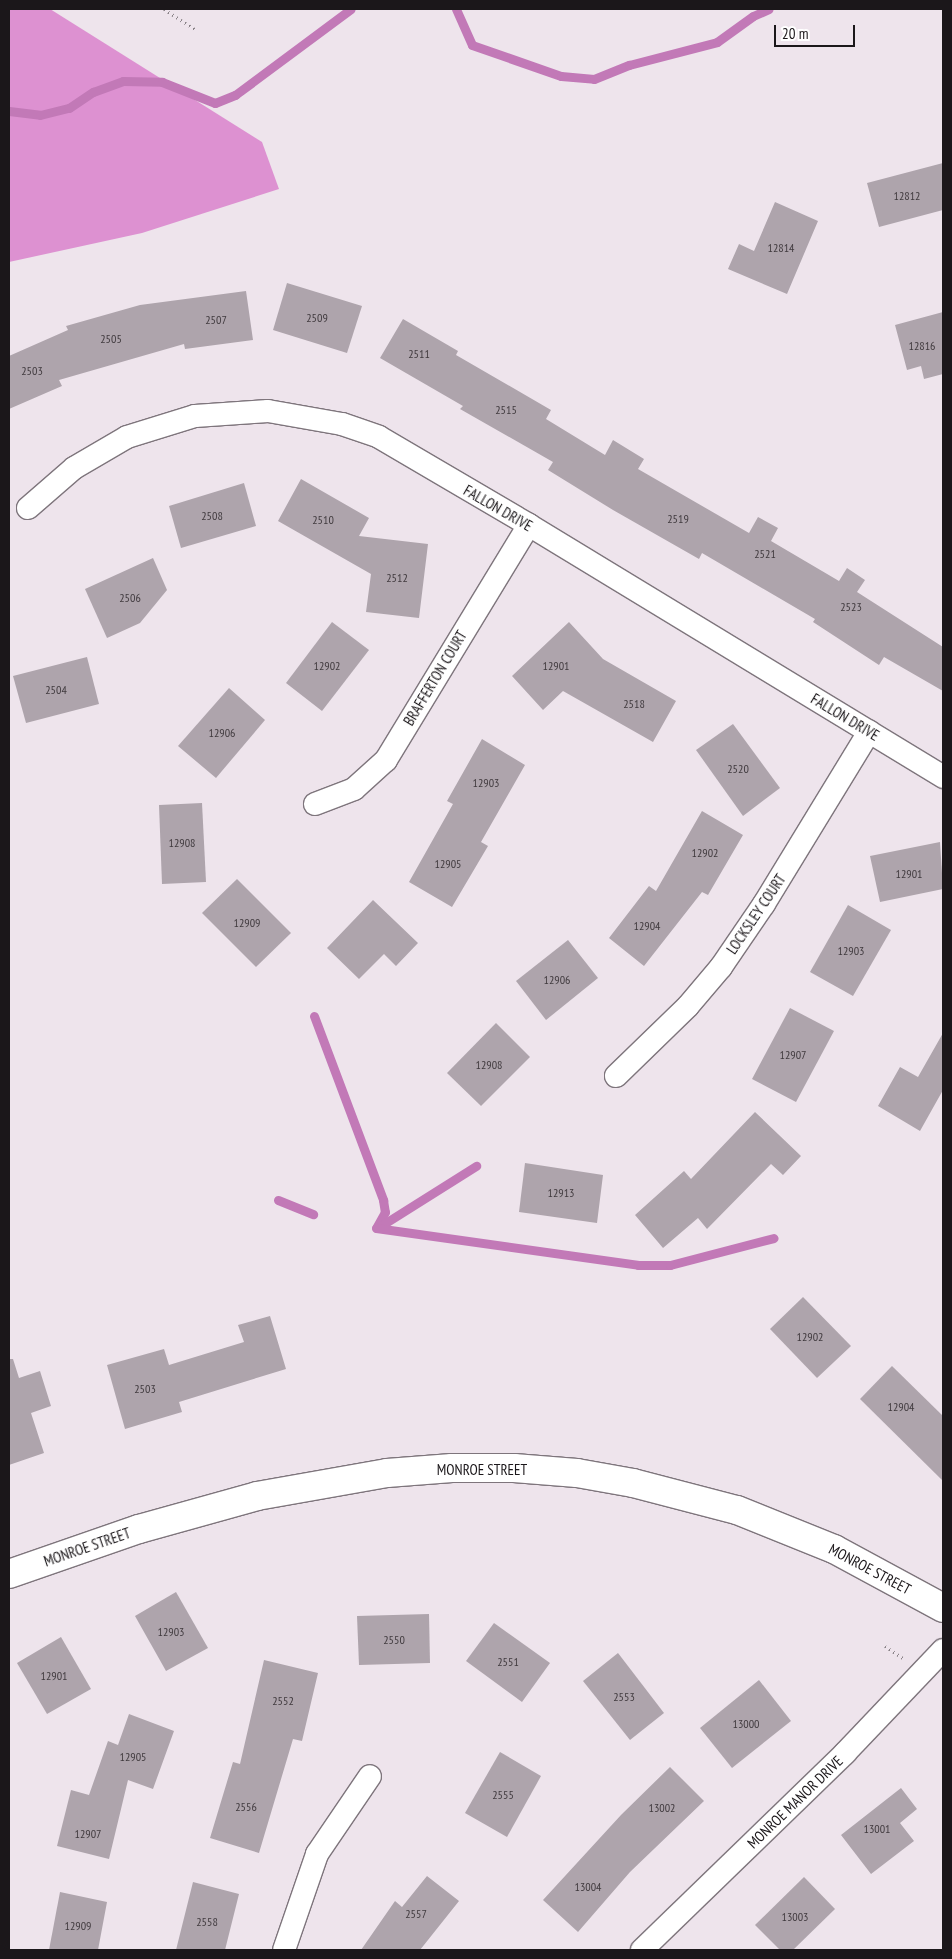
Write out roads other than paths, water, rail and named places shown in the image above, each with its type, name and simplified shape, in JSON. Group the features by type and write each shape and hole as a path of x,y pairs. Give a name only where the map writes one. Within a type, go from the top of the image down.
{"main road":[{"name":"MONROE STREET","path":"9,1574 139,1529 257,1496 387,1473 452,1468 514,1468 577,1473 634,1483 737,1510 834,1549 943,1608"}],"street":[{"name":"FALLON DRIVE","path":"28,508 74,468 127,438 195,416 268,411 342,424 379,438 529,525 943,777"},
{"name":"BRAFFERTON COURT","path":"315,804 354,789 386,760 529,525"},
{"name":"LOCKSLEY COURT","path":"616,1076 688,1006 721,966 764,904 869,732"},
{"name":"MONROE MANOR DRIVE","path":"642,1950 845,1753 943,1650"},
{"path":"284,1950 317,1854 370,1776"}],"waterway":[{"path":"9,111 40,115 69,108 93,92 123,81 162,82 215,103 235,95 351,9"},
{"path":"456,9 472,45 561,76 594,79 629,65 717,42 753,16 769,9"},
{"path":"314,1016 383,1200 385,1212 376,1228"},
{"path":"379,1227 476,1166"},
{"path":"278,1200 313,1214"},
{"path":"376,1228 638,1265 670,1265 774,1238"}]}
